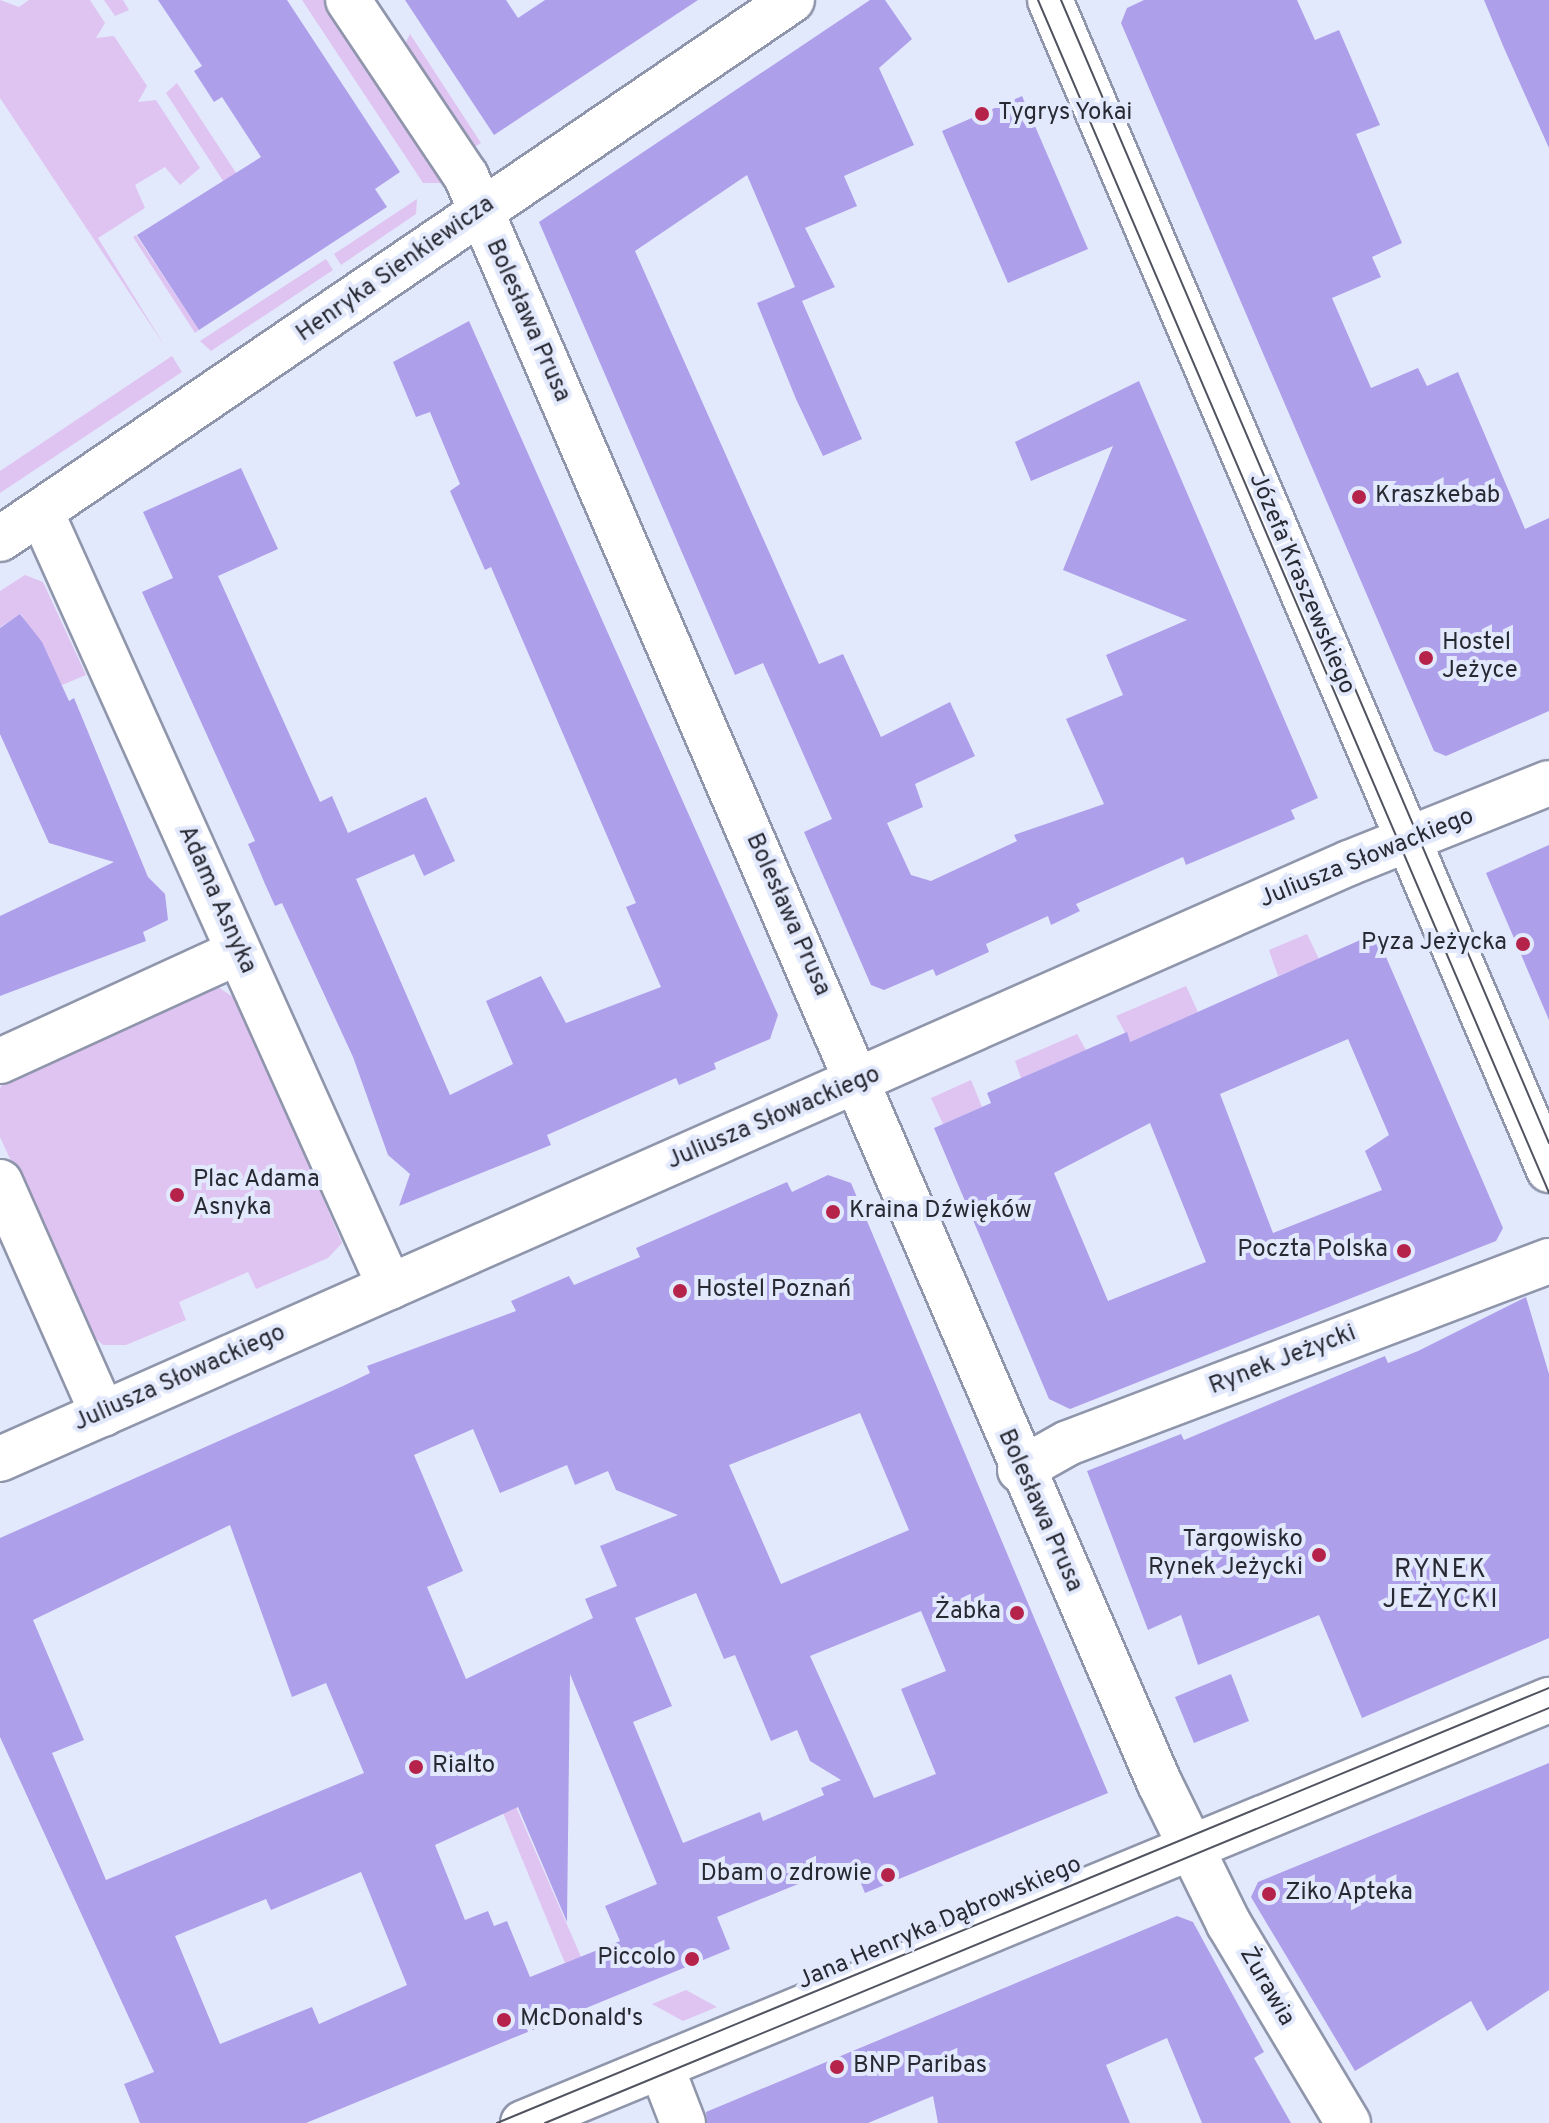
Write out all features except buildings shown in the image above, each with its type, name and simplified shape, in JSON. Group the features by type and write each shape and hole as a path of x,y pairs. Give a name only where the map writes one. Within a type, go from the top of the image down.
{"street":[{"name":"Bolesława Prusa","path":"348,0 466,176 859,1082 1020,1470 1191,1848"},
{"name":"Henryka Sienkiewicza","path":"0,539 792,0"},
{"name":"Józefa Kraszewskiego","path":"1050,0 1549,1170"},
{"name":"Adama Asnyka","path":"41,512 390,1287"},
{"name":"Juliusza Słowackiego","path":"0,1459 1349,863 1411,842 1549,783"},
{"path":"0,1061 238,952"},
{"path":"0,1182 103,1414"},
{"name":"Rynek Jeżycki","path":"1020,1470 1068,1443 1549,1261"},
{"name":"Jana Henryka Dąbrowskiego","path":"523,2123 1549,1700"},
{"name":"Jana Henryka Dąbrowskiego","path":"1191,1848 1243,1852 1549,1725"},
{"name":"Żurawia","path":"1191,1848 1348,2123"},
{"path":"661,2066 683,2123"}],"shaded area":[{"path":"0,0 19,7 29,0 90,0 105,23 96,38 114,36 147,86 138,102 156,100 200,168 180,185 165,167 135,185 145,208 98,238 166,348 0,98"},
{"path":"104,0 123,0 129,10 115,16"},
{"path":"302,0 325,0 447,183 423,183"},
{"path":"410,34 481,143 474,147 405,44"},
{"path":"177,83 244,185 231,193 166,93"},
{"path":"417,199 416,214 341,265 334,254"},
{"path":"136,235 199,330 195,333 133,237"},
{"path":"326,259 333,270 211,351 200,341"},
{"path":"172,356 182,372 0,493 0,471"},
{"path":"25,575 43,582 86,675 62,685 21,614 0,627 0,591"},
{"path":"1307,934 1319,959 1278,976 1269,950"},
{"name":"Plac Adama Asnyka","path":"215,985 239,1001 342,1243 328,1258 256,1289 248,1272 179,1302 186,1320 126,1345 103,1345 89,1332 0,1137 0,1088 7,1077"},
{"path":"1186,986 1198,1012 1130,1042 1116,1016"},
{"path":"1077,1034 1086,1050 1021,1078 1015,1061"},
{"path":"971,1080 982,1107 943,1124 931,1098"},
{"path":"494,1756 581,1957 565,1963 482,1762"},
{"path":"686,1990 717,2007 683,2021 652,2004"}],"tram line":[{"path":"1038,0 1549,1193"},
{"path":"1061,0 1549,1143"},
{"path":"497,2123 1549,1688"},
{"path":"545,2123 1549,1708"}],"place":[{"name":"Tygrys Yokai","path":"982,114"},
{"name":"Kraszkebab","path":"1359,497"},
{"name":"Hostel Jeżyce","path":"1426,658"},
{"name":"Pyza Jeżycka","path":"1523,944"},
{"name":"Plac Adama Asnyka","path":"177,1195"},
{"name":"Kraina Dźwięków","path":"833,1212"},
{"name":"Poczta Polska","path":"1404,1251"},
{"name":"Hostel Poznań","path":"680,1291"},
{"name":"Targowisko Rynek Jeżycki","path":"1319,1555"},
{"name":"Żabka","path":"1017,1613"},
{"name":"Rialto","path":"416,1767"},
{"name":"Dbam o zdrowie","path":"888,1875"},
{"name":"Ziko Apteka","path":"1269,1894"},
{"name":"Piccolo","path":"692,1959"},
{"name":"McDonald's","path":"504,2020"},
{"name":"BNP Paribas","path":"837,2067"}],"district":[{"name":"RYNEK JEŻYCKI","path":"1441,1586"}]}
